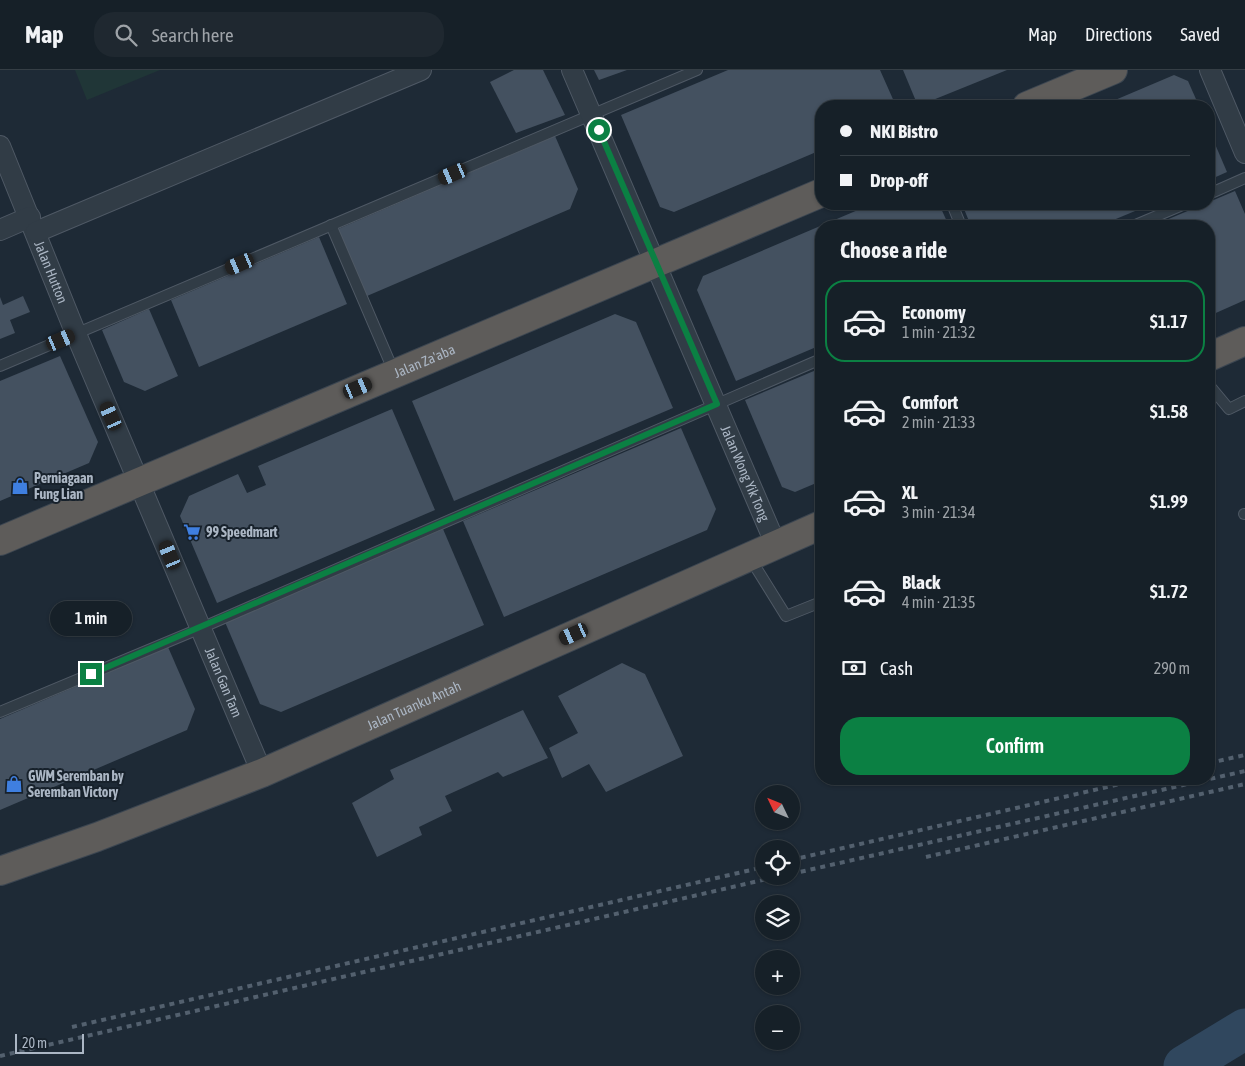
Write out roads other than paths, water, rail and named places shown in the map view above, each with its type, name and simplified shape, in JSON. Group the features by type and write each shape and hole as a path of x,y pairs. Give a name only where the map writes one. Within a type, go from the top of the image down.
{"highway":[{"path":"1041,100 1113,70"},
{"name":"Jalan Za'aba","path":"0,541 815,196"},
{"path":"1215,354 1245,341"},
{"name":"Jalan Tuanku Antah","path":"0,871 97,837 262,773 815,528"}],"street":[{"path":"0,230 33,224 421,70"},
{"name":"Jalan Wong Yik Tong","path":"572,70 776,544"},
{"path":"1210,70 1245,153"},
{"name":"Jalan Hutton","path":"0,146 76,334 140,481"},
{"name":"Jalan Gan Tam","path":"140,481 262,773"}],"lane":[{"path":"0,366 697,70"},
{"path":"1215,191 1245,178"},
{"path":"1147,220 1171,210"},
{"path":"331,225 395,373"},
{"path":"0,712 201,628 815,362"},
{"path":"1215,393 1228,409 1245,401"},
{"path":"750,556 786,616 815,604"}],"waterway":[{"path":"1184,1066 1245,1029"}],"railway":[{"path":"1215,762 1245,755"},
{"path":"1215,778 1245,771"},
{"path":"926,857 1245,784"},
{"path":"800,858 1116,785"},
{"path":"800,872 1183,785"},
{"path":"72,1027 755,869"},
{"path":"0,1056 755,882"}],"place":[{"name":"Perniagaan Fung Lian","path":"20,486"},
{"name":"99 Speedmart","path":"192,532"},
{"name":"GWM Seremban by Seremban Victory","path":"14,784"}]}
